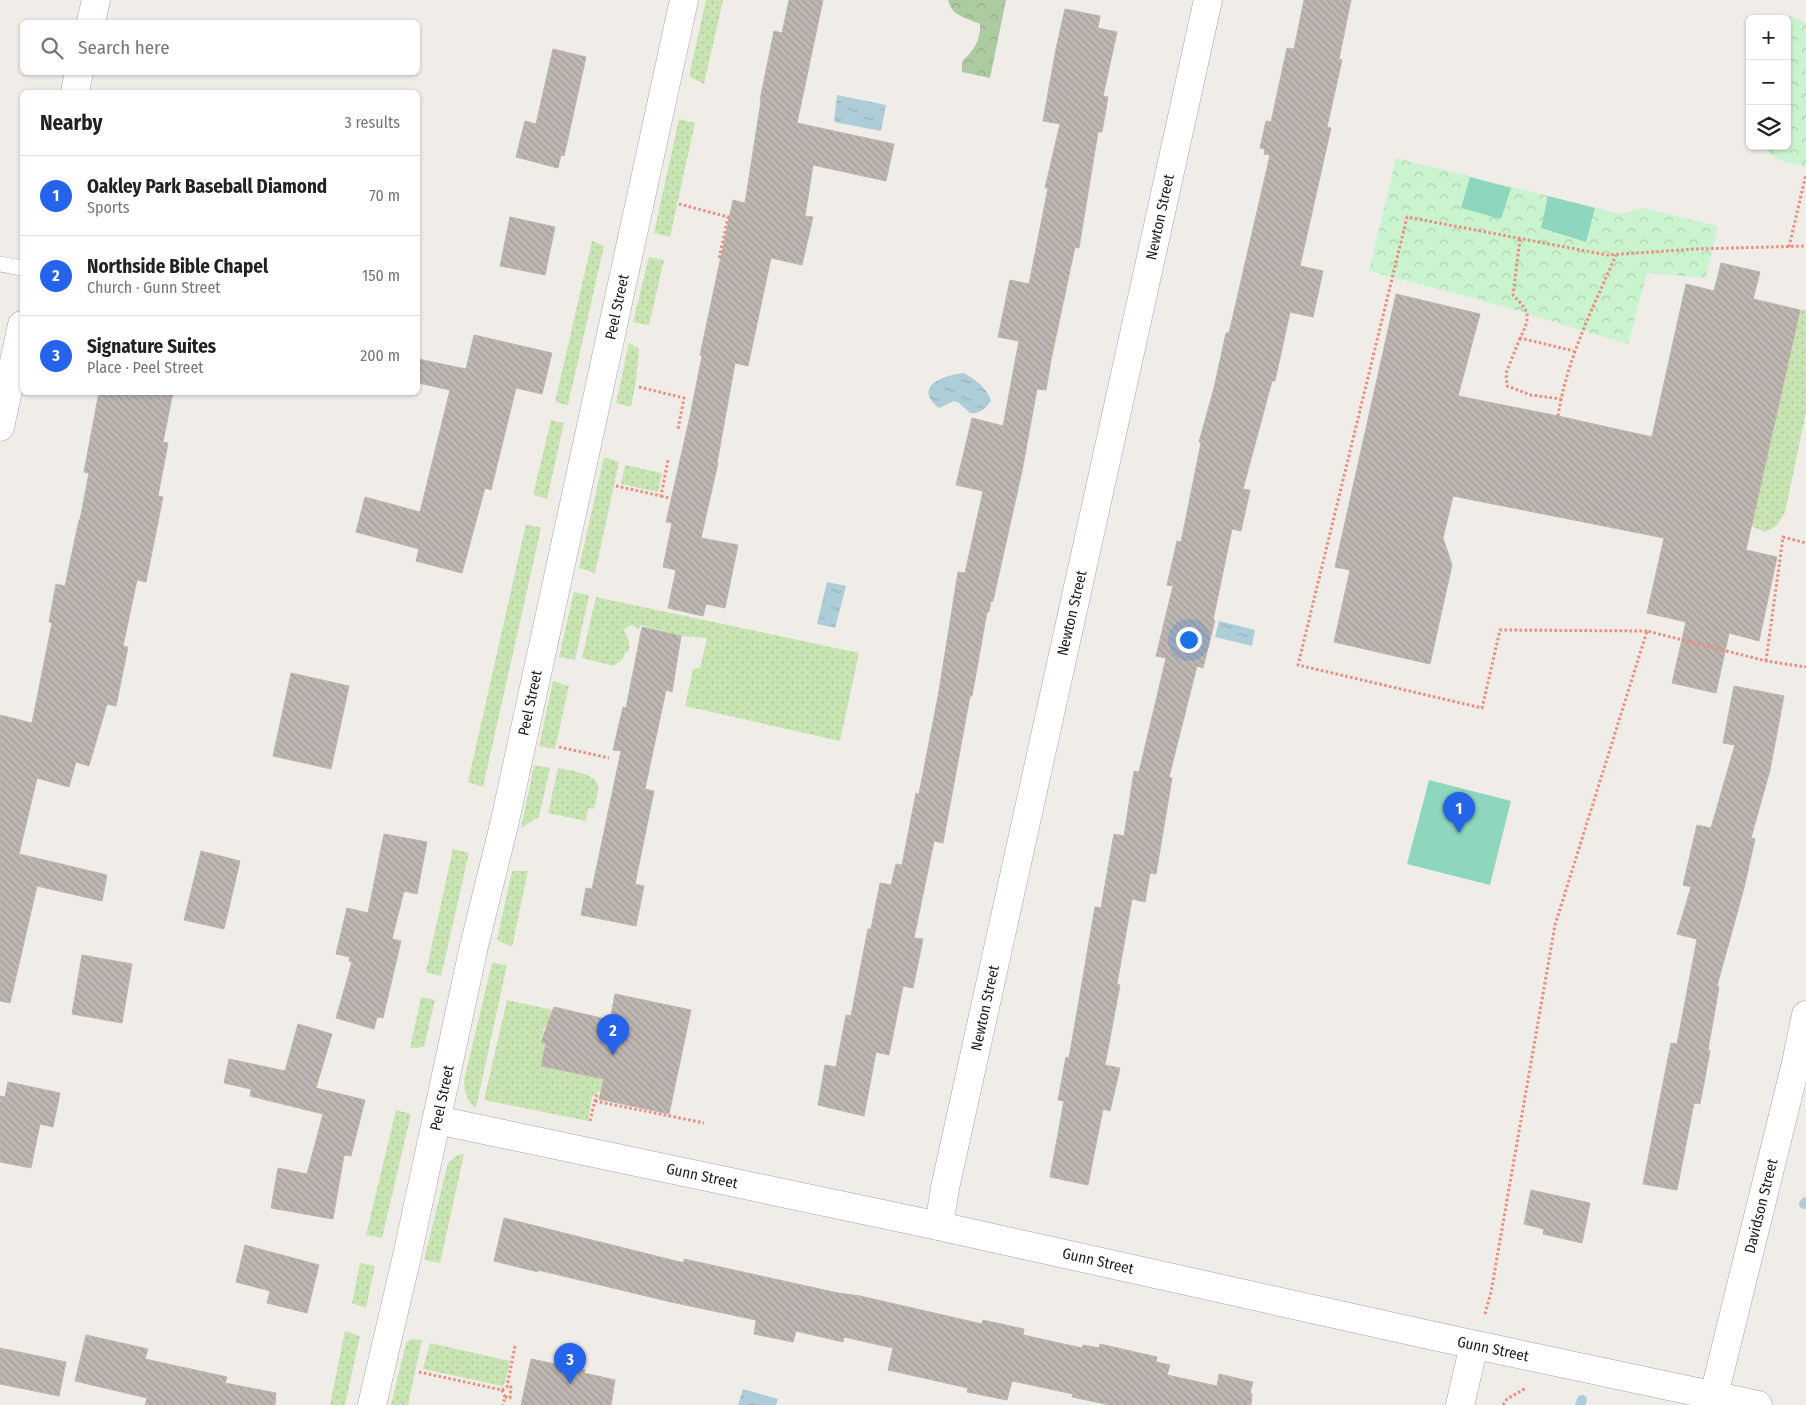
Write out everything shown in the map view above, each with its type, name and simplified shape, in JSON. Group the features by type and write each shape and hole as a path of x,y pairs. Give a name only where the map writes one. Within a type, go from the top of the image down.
{"street":[{"path":"91,20 96,0"},
{"name":"Peel Street","path":"372,1405 437,1120 474,946 504,825 684,0"},
{"name":"Newton Street","path":"939,1226 945,1188 1208,0"},
{"path":"75,90 78,75"},
{"path":"0,427 20,334"},
{"name":"Davidson Street","path":"1714,1395 1796,1063 1806,1015"},
{"name":"Gunn Street","path":"437,1120 939,1226 1474,1345 1758,1405"},
{"path":"1460,1405 1474,1345"}],"lane":[{"path":"0,264 20,268"}],"path":[{"path":"1789,247 1799,197 1806,174"},
{"path":"679,204 728,217 719,259"},
{"path":"1806,246 1695,249 1616,255 1588,252 1407,217 1298,665 1482,708 1500,630 1647,631 1766,661 1806,667"},
{"path":"1520,239 1513,295 1525,308 1528,323 1506,374 1508,386 1531,395 1561,398"},
{"path":"1558,416 1574,351 1616,255"},
{"path":"1520,338 1574,351"},
{"path":"639,387 684,398 678,430"},
{"path":"661,496 668,460"},
{"path":"616,486 669,498"},
{"path":"1766,661 1783,537 1806,543"},
{"path":"1485,1314 1491,1292 1555,925 1647,631"},
{"path":"559,746 609,758"},
{"path":"590,1124 596,1096 600,1096"},
{"path":"595,1101 704,1123"},
{"path":"418,1372 502,1390 507,1387 515,1346"},
{"path":"1503,1405 1507,1399 1530,1386"},
{"path":"505,1397 510,1398 511,1387 507,1387"},
{"path":"502,1390 505,1397 503,1405"}],"green space":[{"path":"706,0 723,0 704,84 690,77 690,72"},
{"path":"948,0 1006,0 990,78 962,72 962,61 976,44 980,24 956,13"},
{"path":"1791,16 1806,23 1806,167 1788,163 1768,151 1791,150"},
{"path":"679,119 695,123 670,237 654,233"},
{"path":"1396,158 1620,214 1643,208 1718,226 1706,278 1647,273 1628,344 1484,301 1369,271"},
{"path":"1470,177 1511,188 1501,219 1461,208"},
{"path":"1548,196 1595,208 1586,242 1541,228"},
{"path":"592,241 604,246 568,405 555,402"},
{"path":"649,257 664,260 649,325 633,322"},
{"path":"1800,310 1806,310 1806,412 1785,513 1776,526 1765,532 1751,526"},
{"path":"629,343 639,349 631,407 616,403"},
{"path":"551,420 564,423 547,499 533,495"},
{"path":"604,457 619,462 595,573 579,568"},
{"path":"625,465 662,473 658,492 621,484"},
{"path":"526,524 541,528 483,787 468,782"},
{"path":"574,592 589,595 575,660 559,657"},
{"path":"596,597 859,653 840,741 685,706 693,669 700,668 707,638 681,636 640,625 639,629 631,625 624,629 629,643 628,652 625,652 623,659 614,666 582,658"},
{"path":"553,681 569,686 555,749 539,746"},
{"path":"534,765 550,768 539,817 521,828"},
{"path":"558,768 588,775 596,781 598,794 596,803 594,809 588,808 586,821 548,813"},
{"path":"1429,780 1511,801 1490,885 1407,864"},
{"path":"453,849 469,853 441,976 426,972"},
{"path":"512,871 528,871 512,947 497,940"},
{"path":"492,963 507,965 476,1108 467,1096 464,1080"},
{"path":"421,997 435,1000 424,1047 410,1048"},
{"path":"507,1000 553,1010 549,1028 544,1028 540,1042 546,1044 542,1066 604,1079 601,1090 592,1097 588,1121 484,1100"},
{"path":"396,1110 411,1114 382,1238 366,1235"},
{"path":"464,1154 440,1263 424,1260 448,1163 457,1155"},
{"path":"360,1263 375,1266 366,1308 352,1303"},
{"path":"345,1331 360,1336 345,1405 330,1405"},
{"path":"411,1339 422,1340 408,1405 391,1405 406,1343"},
{"path":"430,1343 510,1361 505,1383 502,1386 423,1369"}],"water":[{"path":"837,95 886,105 881,131 834,122"},
{"path":"964,373 980,385 991,401 977,413 970,413 954,401 939,408 929,394 930,388 940,379"},
{"path":"827,582 846,586 835,628 817,624"},
{"path":"1219,621 1255,630 1252,646 1215,637"},
{"path":"743,1389 778,1399 776,1405 738,1405"}],"building":[{"path":"789,0 823,0 797,123 894,144 886,181 813,165 805,216 813,217 802,265 771,258 748,366 735,363 718,463 701,538 738,545 725,608 706,604 703,616 668,608 676,570 663,567 672,523 666,522 690,416 702,356 700,355 733,200 745,203 760,100 774,31 782,33"},
{"path":"1304,0 1351,0 1339,59 1342,60 1327,127 1331,128 1300,266 1323,271 1313,317 1290,312 1275,381 1272,381 1243,489 1250,490 1241,531 1232,529 1213,620 1215,620 1203,668 1197,666 1169,777 1172,778 1156,874 1150,873 1145,902 1132,899 1117,984 1120,985 1105,1065 1120,1068 1110,1111 1103,1109 1088,1185 1050,1177 1064,1101 1058,1100 1066,1057 1069,1058 1095,907 1101,908 1114,834 1124,836 1134,771 1139,772 1166,658 1156,656 1173,586 1167,585 1177,541 1181,542 1201,443 1199,442 1214,388 1226,333 1229,333 1270,155 1264,154 1265,149 1260,148 1266,121 1271,122 1287,48 1294,49"},
{"path":"1065,9 1100,16 1098,28 1117,32 1103,96 1108,97 1102,132 1098,132 1079,248 1075,247 1046,390 1037,389 1022,471 993,601 991,601 989,612 987,612 943,843 934,841 914,938 923,939 913,988 903,986 889,1055 876,1052 864,1116 818,1105 825,1065 836,1067 846,1015 851,1016 868,929 871,929 880,883 891,885 896,864 902,865 916,793 919,794 939,691 958,572 965,573 983,491 956,485 972,418 1003,426 1019,341 998,337 1010,280 1029,284 1048,188 1045,188 1060,124 1043,121"},
{"path":"553,49 586,57 564,156 561,155 558,168 516,157 525,121 536,124"},
{"path":"510,217 555,227 545,275 500,266"},
{"path":"1721,263 1760,272 1753,299 1800,310 1746,550 1777,557 1759,641 1729,633 1716,693 1672,683 1686,622 1647,613 1664,538 1453,496 1443,538 1452,565 1430,664 1334,642 1350,570 1335,567 1396,294 1480,314 1458,396 1652,437 1686,284 1714,291"},
{"path":"474,335 552,353 542,394 516,388 491,490 485,488 462,573 416,561 419,549 356,532 365,497 420,512 450,390 420,383 420,359 466,369"},
{"path":"98,395 172,395 163,442 168,443 158,496 163,497 146,582 137,580 123,646 128,647 116,706 107,704 89,766 76,762 69,787 37,778 19,854 107,875 102,901 37,886 10,1003 0,1001 0,715 32,723 52,623 49,622 56,584 65,586 80,520 89,473 84,472"},
{"path":"642,627 681,636 672,692 666,690 645,789 654,791 635,884 644,886 636,926 581,915 586,888 592,889 621,751 613,750 623,707 626,708"},
{"path":"291,673 349,686 331,769 273,756"},
{"path":"1734,686 1784,696 1770,770 1751,838 1755,839 1744,888 1717,986 1719,987 1708,1050 1710,1051 1700,1104 1694,1103 1677,1190 1643,1184 1671,1043 1677,1044 1697,939 1677,934 1691,887 1683,885 1697,825 1711,828 1735,745 1723,743"},
{"path":"384,834 427,842 417,894 404,891 392,939 401,941 383,1018 377,1017 374,1029 336,1018 352,962 349,961 350,957 336,954 347,908 368,913"},
{"path":"201,851 240,861 224,929 184,920"},
{"path":"82,955 132,964 122,1023 72,1014"},
{"path":"615,994 691,1010 669,1114 599,1099 604,1079 541,1066 546,1044 541,1042 554,1007 610,1020"},
{"path":"298,1024 332,1034 316,1088 365,1100 351,1156 344,1155 333,1219 271,1208 278,1168 307,1174 323,1114 250,1096 251,1089 224,1083 229,1059 285,1071"},
{"path":"8,1082 60,1093 53,1127 40,1124 31,1168 0,1162 0,1096 5,1097"},
{"path":"1531,1190 1590,1203 1582,1243 1543,1234 1544,1229 1524,1224"},
{"path":"504,1218 684,1263 684,1259 982,1324 983,1320 1024,1329 1023,1335 1082,1348 1083,1345 1099,1348 1100,1344 1157,1357 1156,1362 1170,1365 1167,1375 1217,1386 1219,1374 1253,1382 1250,1393 1252,1394 1251,1405 1110,1405 1072,1397 1073,1394 1012,1381 1007,1400 967,1392 968,1388 888,1370 893,1348 844,1337 843,1342 796,1331 793,1342 754,1334 756,1320 494,1261"},
{"path":"245,1245 319,1265 307,1313 267,1303 270,1291 236,1282"},
{"path":"86,1335 148,1349 145,1359 227,1377 225,1383 276,1393 275,1405 145,1405 147,1398 75,1381"},
{"path":"0,1348 66,1362 59,1396 0,1384"},
{"path":"531,1359 585,1370 584,1373 615,1380 611,1405 521,1405"}],"waterway":[{"path":"1580,1405 1582,1400"}],"place":[{"name":"Oakley Park Baseball Diamond","path":"1459,833"},
{"name":"Northside Bible Chapel","path":"613,1055"},
{"name":"Signature Suites","path":"570,1384"}]}
